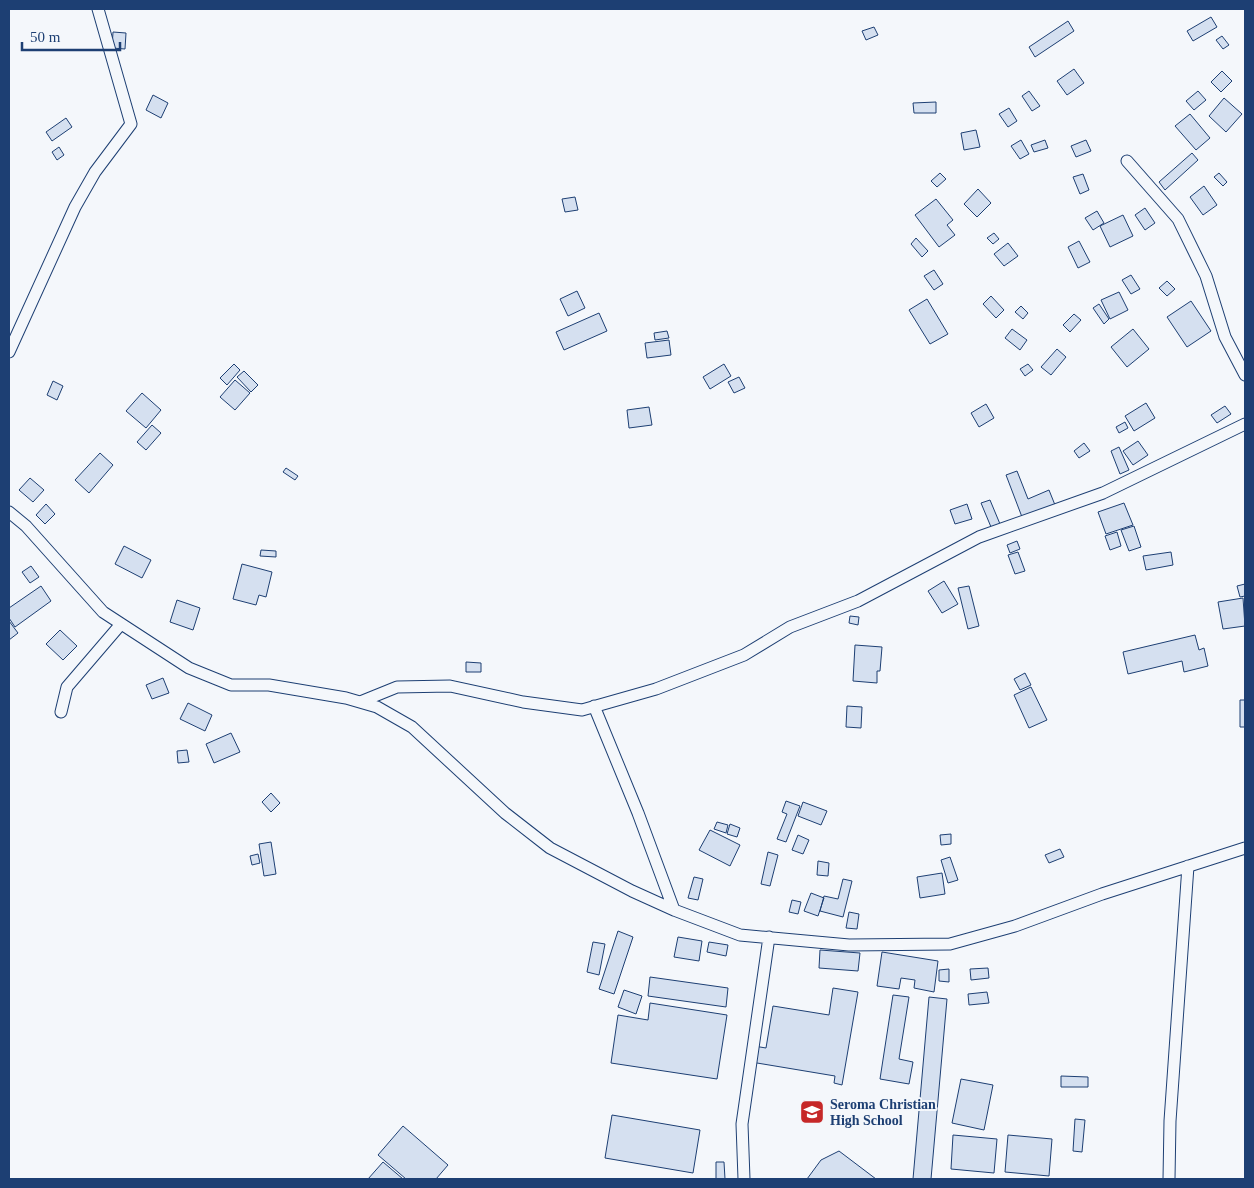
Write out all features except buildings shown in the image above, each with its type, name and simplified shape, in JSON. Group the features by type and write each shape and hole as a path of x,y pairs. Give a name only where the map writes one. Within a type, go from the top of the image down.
{"street":[{"path":"9,352 76,208 95,172 131,124 98,9"},
{"path":"1127,160 1178,219 1206,276 1225,338 1245,375"},
{"path":"360,702 397,687 450,686 523,702 582,710 656,688 744,655 790,627 858,601 979,537 1104,493 1245,424"},
{"path":"9,512 26,526 103,612 189,668 231,685 269,685 360,702 377,707 412,727 505,813 550,848 632,891 674,910 740,935 849,944 950,944 1015,926 1245,848"},
{"path":"60,712 67,687 121,624"},
{"path":"594,706 638,813 674,910"},
{"path":"1169,1179 1170,1121 1188,866"},
{"path":"744,1179 742,1124 769,937"}],"place":[{"name":"Seroma Christian High School","path":"812,1112"}]}
